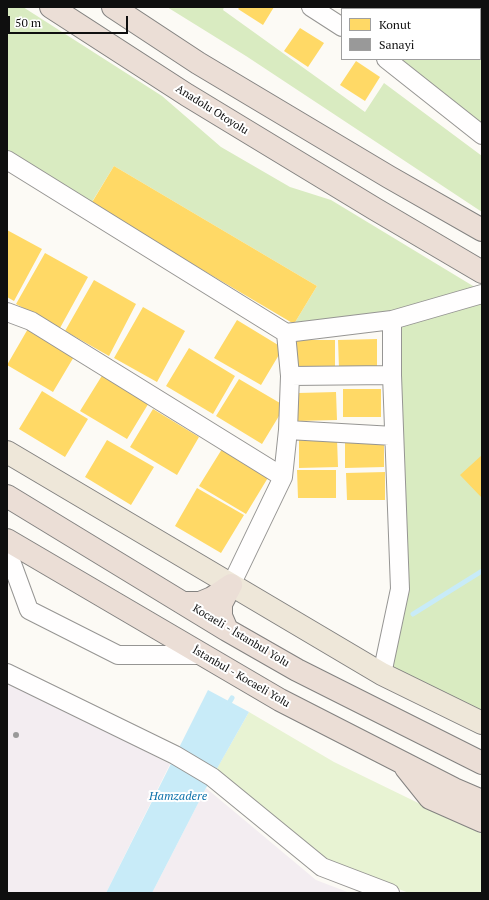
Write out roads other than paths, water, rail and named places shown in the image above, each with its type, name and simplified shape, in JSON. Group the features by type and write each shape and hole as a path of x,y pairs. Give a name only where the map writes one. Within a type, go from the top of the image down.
{"highway":[{"name":"Anadolu Otoyolu","path":"51,7 187,95 375,210 482,272"},
{"path":"113,7 198,63 389,177 482,230"},
{"name":"Kocaeli - İstanbul Yolu","path":"7,496 227,630 297,670 482,763"},
{"name":"İstanbul - Kocaeli Yolu","path":"7,540 280,700 454,789 482,801"},
{"path":"184,603 200,603 212,598 231,585"},
{"path":"227,630 221,616 221,604 231,585"},
{"path":"402,762 430,798 482,821"}],"main road":[{"path":"7,452 382,674 482,723"}],"street":[{"path":"311,7 341,26"},
{"path":"387,60 482,135"},
{"path":"9,166 286,333 392,320 482,294"},
{"path":"7,312 31,321 283,477"},
{"path":"382,674 400,588 392,375 392,320"},
{"path":"231,585 283,477 288,430 290,376 286,333"},
{"path":"290,376 392,375"},
{"path":"288,430 394,436"},
{"path":"7,550 29,610 118,655 202,655"},
{"path":"7,673 175,755 212,777 322,867 390,893"}],"water":[{"path":"208,690 249,712 206,788 152,893 106,893"}],"waterway":[{"path":"413,614 482,571"},
{"name":"Hamzadere","path":"226,708 232,698"}]}
